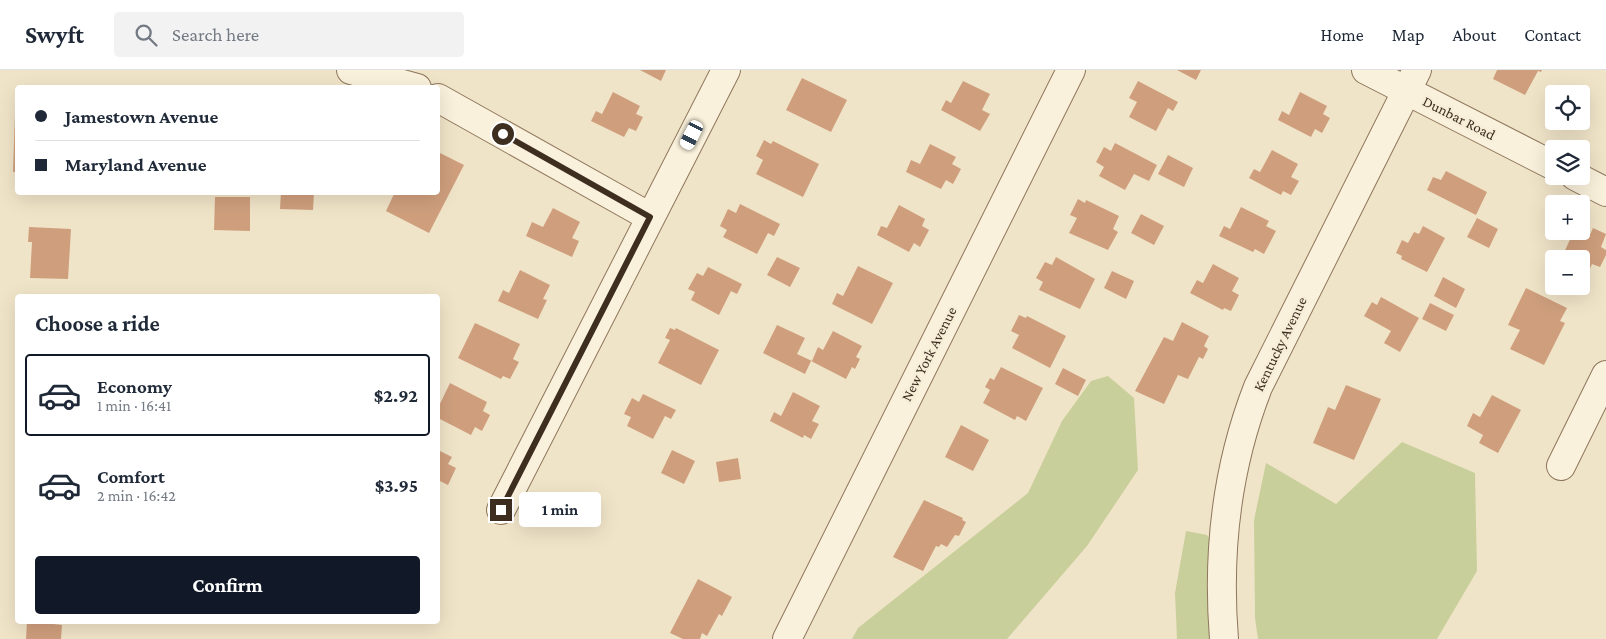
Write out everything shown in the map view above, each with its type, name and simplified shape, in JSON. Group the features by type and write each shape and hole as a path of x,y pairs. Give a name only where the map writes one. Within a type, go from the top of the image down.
{"street":[{"path":"351,70 406,85"},
{"path":"501,510 726,70"},
{"name":"New York Avenue","path":"787,639 1071,70"},
{"name":"Dunbar Road","path":"1366,70 1412,81 1545,161"},
{"name":"Kentucky Avenue","path":"1224,639 1221,562 1226,506 1235,456 1248,411 1258,387 1412,81"},
{"path":"440,99 650,217"},
{"path":"1590,184 1606,192"},
{"path":"1561,466 1606,375"}],"green space":[{"path":"1108,376 1134,398 1138,470 1087,546 1007,639 852,639 858,628 1028,493 1062,421 1091,381"},
{"path":"1402,442 1475,473 1477,571 1437,639 1258,639 1255,618 1254,520 1266,463 1336,504"},
{"path":"1186,531 1207,535 1210,539 1208,593 1211,639 1177,639 1175,593"}],"building":[{"path":"640,70 666,70 661,81"},
{"path":"1177,70 1201,70 1196,80"},
{"path":"1497,70 1542,70 1541,72 1538,71 1525,95 1493,79"},
{"path":"802,78 847,100 831,132 786,110"},
{"path":"963,81 990,94 982,110 990,114 980,131 941,110 946,100 951,103"},
{"path":"1138,81 1178,102 1173,111 1168,108 1156,131 1129,117 1137,102 1129,98"},
{"path":"613,92 640,106 636,114 643,117 636,131 629,128 624,137 591,121 596,111 602,114"},
{"path":"1300,92 1327,106 1323,114 1330,118 1322,133 1315,129 1311,137 1278,120 1282,111 1289,115"},
{"path":"15,114 15,172 13,172"},
{"path":"764,140 771,144 773,141 819,164 803,197 756,174 763,160 756,156"},
{"path":"1115,143 1157,165 1149,181 1134,174 1125,190 1099,176 1104,167 1096,162 1104,147 1111,151"},
{"path":"930,144 956,157 952,164 961,169 953,184 946,180 941,189 906,172 911,160 920,164"},
{"path":"1272,150 1298,164 1291,177 1299,181 1291,195 1283,191 1281,195 1249,178 1254,169 1260,172"},
{"path":"440,153 464,165 429,233 386,211 394,195 440,195"},
{"path":"1168,155 1193,168 1184,187 1158,174"},
{"path":"1446,171 1487,192 1476,215 1427,190 1433,177 1441,180"},
{"path":"281,195 314,195 313,210 280,209"},
{"path":"215,197 250,197 250,231 214,230"},
{"path":"1078,199 1085,203 1086,200 1119,216 1113,229 1118,232 1108,250 1069,233 1077,218 1070,215"},
{"path":"740,204 780,224 774,236 768,233 757,254 723,237 727,230 720,226 728,209 736,213"},
{"path":"899,205 925,219 922,226 929,230 920,247 914,243 909,252 877,235 881,226 887,228"},
{"path":"1241,207 1269,221 1266,226 1276,231 1264,254 1255,249 1253,252 1219,236 1224,226 1230,229"},
{"path":"553,208 580,222 572,238 579,241 572,257 526,236 532,222 543,227"},
{"path":"1141,214 1164,226 1154,245 1131,233"},
{"path":"1477,218 1498,229 1489,248 1467,237"},
{"path":"1423,226 1445,238 1427,272 1401,259 1402,256 1396,253 1402,240 1408,243 1414,232 1419,234"},
{"path":"29,227 71,229 68,279 30,278 32,242 28,242"},
{"path":"1593,228 1606,234 1601,247 1606,250 1606,255 1600,267 1592,264 1590,269 1590,250 1565,250 1570,240 1590,240"},
{"path":"777,257 800,268 790,287 767,275"},
{"path":"1056,257 1095,279 1080,309 1039,290 1043,282 1036,278 1045,262 1052,265"},
{"path":"1213,264 1239,278 1232,291 1239,295 1231,311 1224,308 1223,310 1190,293 1197,280 1203,283"},
{"path":"858,266 893,283 872,324 832,304 837,293 843,296"},
{"path":"708,267 742,284 737,294 731,291 719,315 691,300 695,292 688,289 697,273 703,276"},
{"path":"520,270 550,285 543,299 547,300 538,319 498,301 503,290 509,293"},
{"path":"1112,271 1134,281 1126,299 1104,288"},
{"path":"1443,277 1465,289 1456,308 1434,296"},
{"path":"1526,288 1567,308 1560,321 1565,323 1544,365 1510,349 1520,330 1508,325"},
{"path":"1381,297 1419,318 1400,352 1384,343 1391,331 1364,316 1372,302 1377,305"},
{"path":"1430,303 1454,315 1446,331 1422,319"},
{"path":"1019,315 1026,318 1027,316 1066,336 1050,368 1012,348 1019,335 1011,331"},
{"path":"1182,322 1209,336 1204,346 1208,349 1203,359 1199,357 1188,379 1178,375 1164,404 1135,391 1164,337 1173,341"},
{"path":"475,323 520,344 513,359 519,362 510,379 503,376 501,379 458,358"},
{"path":"777,325 805,338 797,354 812,361 818,347 823,350 833,331 862,346 856,357 860,359 855,369 852,367 846,379 811,361 805,374 763,353"},
{"path":"670,328 675,330 676,328 719,350 701,385 658,363 670,340 665,338"},
{"path":"1001,367 1043,388 1026,421 1017,416 1015,420 983,403 990,390 985,387 990,378 994,380"},
{"path":"1063,368 1086,380 1078,396 1055,384"},
{"path":"450,383 487,402 483,411 490,415 482,431 475,427 471,435 440,419 440,404"},
{"path":"1346,385 1381,399 1354,460 1313,443 1328,407 1335,410"},
{"path":"793,392 820,406 812,421 819,424 811,439 804,435 803,438 770,421 774,412 781,416"},
{"path":"643,394 676,410 671,419 665,416 653,439 627,426 631,417 624,414 632,398 639,402"},
{"path":"1492,395 1521,410 1498,453 1479,443 1483,435 1467,426 1473,413 1480,417"},
{"path":"961,425 989,440 973,471 945,457"},
{"path":"672,450 695,461 684,484 661,473"},
{"path":"440,451 452,457 448,464 456,468 448,485 440,481"},
{"path":"738,458 741,479 719,482 716,462"},
{"path":"924,500 963,518 962,520 966,522 959,536 955,535 947,547 941,544 939,547 936,546 923,571 893,557"},
{"path":"698,579 732,597 722,616 719,614 707,636 702,633 700,639 683,639 670,633"},
{"path":"27,624 62,625 61,639 26,639"}],"route":[{"path":"501,510 650,217 503,134"}]}
